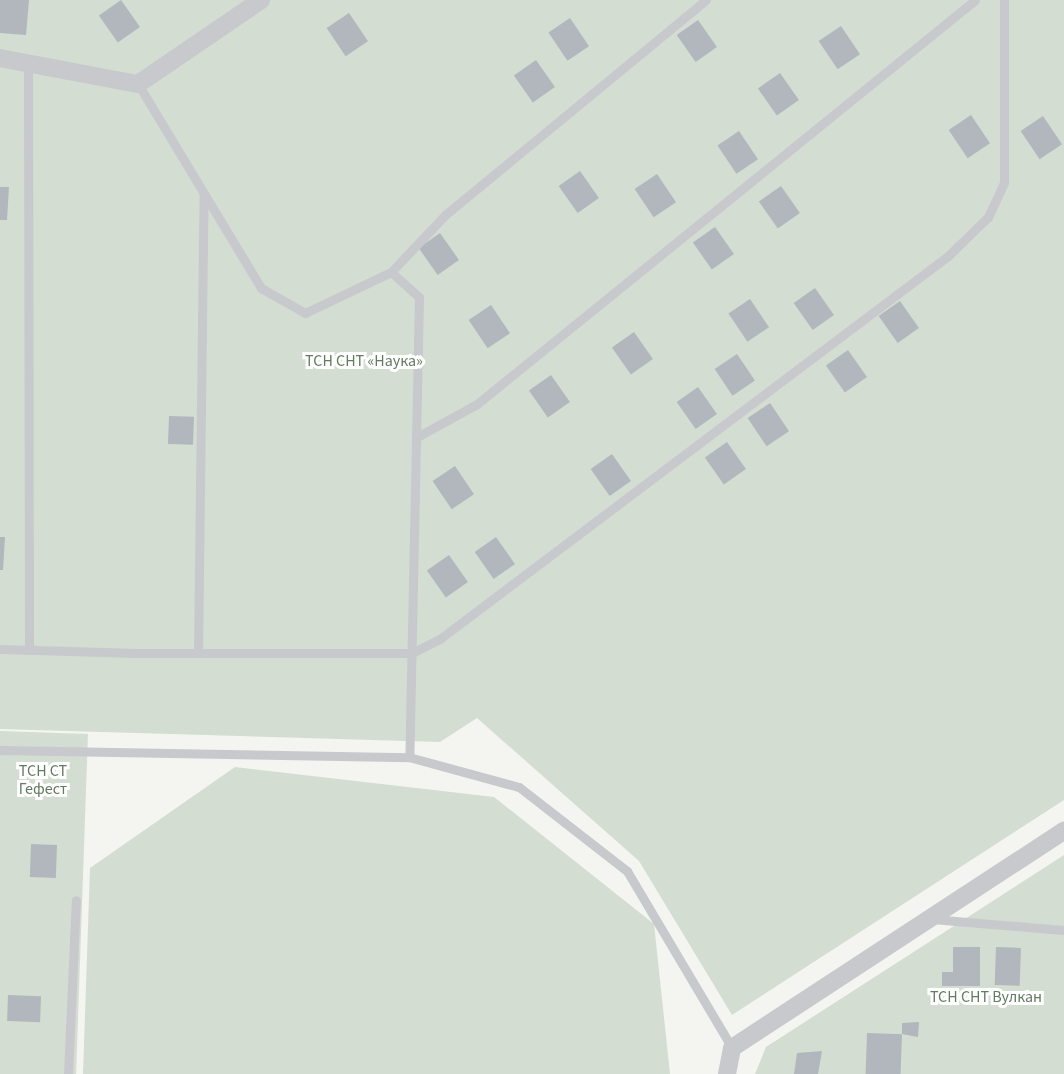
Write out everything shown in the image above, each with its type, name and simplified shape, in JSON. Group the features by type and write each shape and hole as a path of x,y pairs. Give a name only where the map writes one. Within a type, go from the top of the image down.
{"street":[{"path":"0,58 138,84 261,0"},
{"path":"727,1074 732,1048 1064,831"}],"lane":[{"path":"138,84 261,288 305,313 391,272 445,215 706,0"},
{"path":"417,437 477,404 975,0"},
{"path":"0,649 198,653 412,653 441,638 948,256 988,217 1004,182 1004,0"},
{"path":"28,63 29,650"},
{"path":"198,653 204,194"},
{"path":"391,272 419,297 409,757"},
{"path":"0,750 409,757 519,787 627,870 732,1048"},
{"path":"68,1074 76,900"},
{"path":"930,919 1064,930"}],"green space":[{"name":"ТСН СНТ «Наука»","path":"0,0 1064,0 1064,800 732,1015 639,861 477,718 440,742 0,729"},
{"name":"ТСН СТ Гефест","path":"0,731 88,734 76,1074 0,1074"},
{"path":"235,767 494,797 654,924 670,1074 83,1074 90,868"},
{"name":"ТСН СНТ Вулкан","path":"1064,855 1064,1074 755,1074 766,1047"}],"building":[{"path":"0,0 29,0 26,35 0,33"},
{"path":"121,0 140,27 118,43 99,15"},
{"path":"349,13 368,41 346,56 327,28"},
{"path":"570,18 589,46 567,61 548,33"},
{"path":"698,20 717,47 696,62 677,35"},
{"path":"841,26 860,54 838,69 819,41"},
{"path":"536,60 555,87 533,103 514,75"},
{"path":"780,73 799,100 777,116 758,88"},
{"path":"971,115 990,143 968,158 949,130"},
{"path":"1043,116 1062,144 1040,159 1021,131"},
{"path":"739,131 758,159 736,174 717,146"},
{"path":"580,171 599,198 578,213 559,186"},
{"path":"657,174 676,202 654,217 635,189"},
{"path":"781,186 800,213 778,229 759,201"},
{"path":"0,187 9,187 7,220 0,220"},
{"path":"715,227 734,254 712,270 693,242"},
{"path":"440,233 459,260 438,275 419,248"},
{"path":"815,288 834,315 813,330 794,303"},
{"path":"750,299 769,327 747,342 728,314"},
{"path":"900,301 919,328 898,343 879,316"},
{"path":"491,305 510,333 488,348 469,320"},
{"path":"634,332 653,359 631,375 612,347"},
{"path":"848,350 867,377 845,393 826,365"},
{"path":"737,354 755,381 733,396 715,369"},
{"path":"551,375 570,402 548,418 529,390"},
{"path":"698,387 717,414 696,429 677,402"},
{"path":"770,403 789,431 767,446 748,418"},
{"path":"169,416 194,417 193,445 168,444"},
{"path":"727,442 746,469 724,485 705,457"},
{"path":"612,454 631,481 610,496 591,469"},
{"path":"455,466 474,494 452,509 433,481"},
{"path":"0,537 5,537 3,570 0,570"},
{"path":"496,537 515,564 494,579 475,552"},
{"path":"449,555 468,582 446,598 427,570"},
{"path":"31,844 57,845 56,878 30,877"},
{"path":"953,947 980,947 980,986 942,986 942,972 953,972"},
{"path":"996,947 1021,948 1020,986 995,985"},
{"path":"8,995 41,996 40,1022 7,1021"},
{"path":"919,1022 918,1037 902,1034 902,1023"},
{"path":"867,1033 902,1034 901,1074 866,1074"},
{"path":"822,1051 818,1074 794,1074 797,1053"}]}
